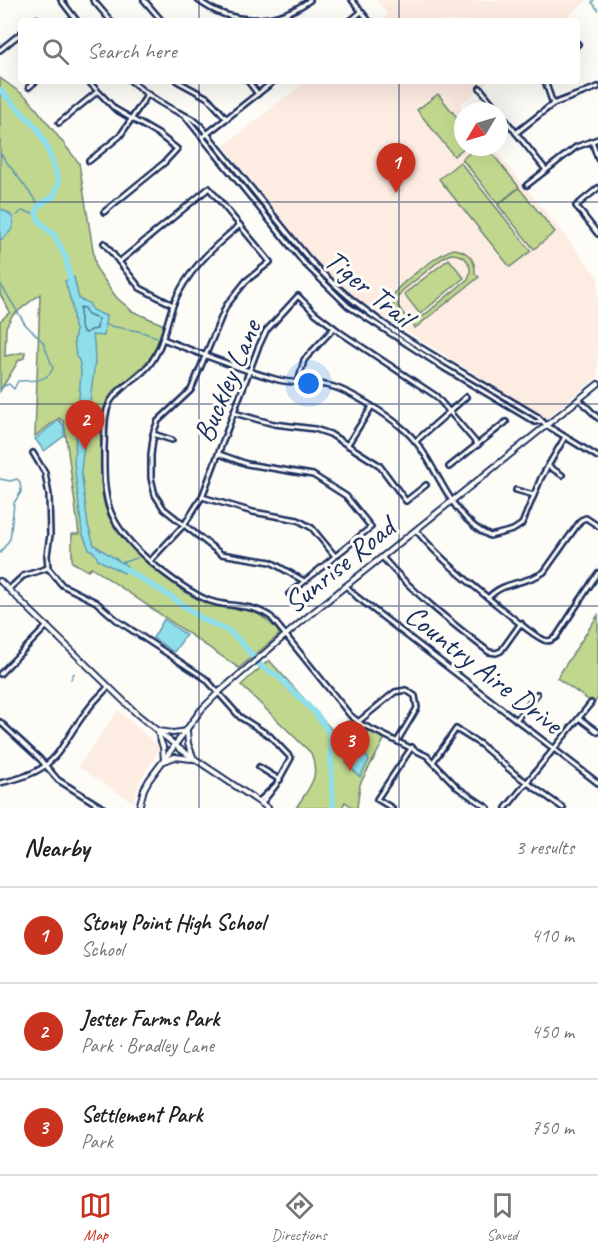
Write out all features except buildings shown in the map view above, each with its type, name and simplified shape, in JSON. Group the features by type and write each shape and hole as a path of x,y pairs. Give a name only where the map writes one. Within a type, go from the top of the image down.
{"main road":[{"name":"Sunrise Road","path":"139,808 144,789 201,710 219,692 346,586 598,384"},
{"path":"0,581 108,687 157,731 268,808"},
{"path":"157,731 173,734 186,730 188,744 195,759"},
{"path":"157,731 163,747 164,761 179,757 195,759"}],"street":[{"path":"61,0 75,18"},
{"path":"93,0 108,18"},
{"path":"144,0 159,18"},
{"path":"198,0 231,17 242,18"},
{"path":"271,18 290,12 303,2 310,0"},
{"path":"352,0 367,18"},
{"path":"354,18 362,12"},
{"path":"0,50 18,35"},
{"path":"29,87 32,84"},
{"path":"90,84 115,109 158,134 177,149 164,163 104,212"},
{"name":"Tiger Trail","path":"135,84 184,115 192,117 208,133 308,258 340,291 371,315 538,417 546,425 598,457"},
{"path":"182,84 207,98 226,119"},
{"path":"250,84 258,94"},
{"path":"203,137 270,84"},
{"path":"546,84 553,104"},
{"path":"516,133 553,104 598,87"},
{"path":"480,88 546,170"},
{"path":"59,123 97,92"},
{"path":"89,161 120,136 148,94"},
{"name":"Tiger Trail","path":"184,115 304,263 348,306 444,368 535,422 541,421"},
{"path":"527,185 576,147 598,139"},
{"path":"592,141 598,159"},
{"path":"119,262 209,188 270,262 246,281 226,306 191,390 161,417 153,434 151,478 153,490 164,509 221,554 272,562 304,581"},
{"path":"598,188 576,206 598,234"},
{"path":"240,225 201,260 190,275 173,305 163,339 150,364 116,394 110,403 105,423 105,489 109,507 121,529 150,561 167,575 204,598 219,603 247,606 270,617 350,715 358,722 427,756 458,788 488,808"},
{"path":"104,243 140,288 173,305"},
{"name":"Buckley Lane","path":"150,561 184,525 202,497 266,331 298,296 334,328 425,387 451,412 478,445"},
{"path":"298,383 304,360 334,328"},
{"path":"163,339 205,356 278,380 333,387 371,408 401,427 416,441 452,502 470,522 484,533 493,536 515,530 522,524 548,466 565,437"},
{"path":"416,441 466,397"},
{"path":"579,399 598,418"},
{"path":"348,444 371,408"},
{"path":"234,413 274,424 321,430 348,444 379,465 406,501 426,485"},
{"path":"449,467 506,422"},
{"path":"153,434 172,440"},
{"path":"33,453 45,473 49,495 48,568 62,585 96,602 118,621 206,680 240,717 270,736 291,758 276,786 261,802"},
{"path":"219,454 247,464 313,475 346,496 371,527 289,594"},
{"path":"548,466 562,475"},
{"path":"516,490 534,495"},
{"path":"202,497 253,513 298,520 312,528 335,556"},
{"path":"489,597 503,586 544,572 580,520 586,518 598,526"},
{"path":"416,530 432,549 544,640 555,639 598,573"},
{"path":"382,558 456,626 489,652 501,651 521,623"},
{"path":"9,589 23,576 48,568"},
{"name":"Country Aire Drive","path":"346,586 357,597 598,783"},
{"path":"0,674 47,626"},
{"path":"0,783 23,778 56,758 88,709 108,687"},
{"path":"358,722 396,691 406,690 415,696 417,708 398,740"},
{"path":"516,720 537,694"},
{"path":"506,808 591,703"},
{"path":"579,718 598,732"},
{"path":"0,722 29,748 58,780 103,808"},
{"path":"433,762 456,729 480,744 527,783 562,808"},
{"path":"392,808 377,799 412,747"},
{"path":"260,767 280,780"}],"shaded area":[{"path":"377,0 588,0 566,18 384,18 388,15"},
{"path":"302,84 485,84 463,102 454,102 454,156 500,156 598,277 598,377 546,418 369,308 344,290 316,262 224,146"},
{"path":"118,710 160,748 140,780 133,802 78,767"}],"green space":[{"path":"0,78 28,98 79,163 96,268 116,297 132,311 164,325 152,355 116,390 105,406 100,430 101,484 107,513 113,525 135,551 178,587 215,606 250,611 268,621 278,631 279,635 239,668 91,567 88,571 72,562 72,534 79,534 64,422 59,418 35,436 40,294 12,316 6,327 5,356 25,352 24,358 19,360 0,391 0,321 10,312 0,294"},
{"path":"438,94 454,114 454,156 417,110"},
{"path":"466,156 494,156 519,187 498,204 462,159"},
{"path":"460,162 531,251 510,267 439,179"},
{"path":"519,188 555,232 534,249 498,205"},
{"path":"454,249 467,254 474,264 475,274 479,277 415,328 413,323 403,319 395,312 393,302 396,291 432,261","holes":["451,254 467,261 470,269 468,279 422,317 414,319 405,316 398,306 398,298 402,291 444,257"]},
{"path":"449,259 464,278 420,314 404,294"},
{"path":"598,615 598,697 594,704 557,678"},
{"path":"269,660 334,732 350,719 357,725 385,738 360,784 357,808 345,802 342,808 296,808 314,776 315,769 311,753 241,685"}],"water":[{"path":"0,209 11,216 14,224 0,240"},
{"path":"74,277 79,299 89,303 92,310 106,316 104,336 92,335 95,362 81,470 88,525 94,545 127,566 124,573 98,560 94,552 89,549 82,532 74,462 81,372 79,360 76,357 74,340 76,330 72,305 65,281"},
{"path":"59,420 64,426 64,436 44,451 35,439"},
{"path":"164,619 186,635 174,652 153,638"},
{"path":"362,749 369,760 360,777 346,763 348,754"}],"waterway":[{"path":"594,0 592,2 598,10"},
{"path":"0,90 37,128 46,145 59,182 53,197 39,205 36,214 40,222 54,235 66,258 71,284"},
{"path":"0,153 39,205"},
{"path":"17,215 22,211 36,214"},
{"path":"0,283 25,324 43,342 53,368 43,378 18,381 14,389 9,384 2,387 0,391"},
{"path":"105,325 157,337"},
{"path":"0,479 10,481 17,479 20,482 21,492 14,503 10,539 0,553"},
{"path":"121,563 137,558"},
{"path":"120,566 170,596 204,620 227,630 239,640 261,666 279,677 317,715 330,734 333,808"},
{"path":"71,679 74,673"}],"place":[{"name":"Stony Point High School","path":"396,193"},
{"name":"Jester Farms Park","path":"85,450"},
{"name":"Settlement Park","path":"350,771"}]}
